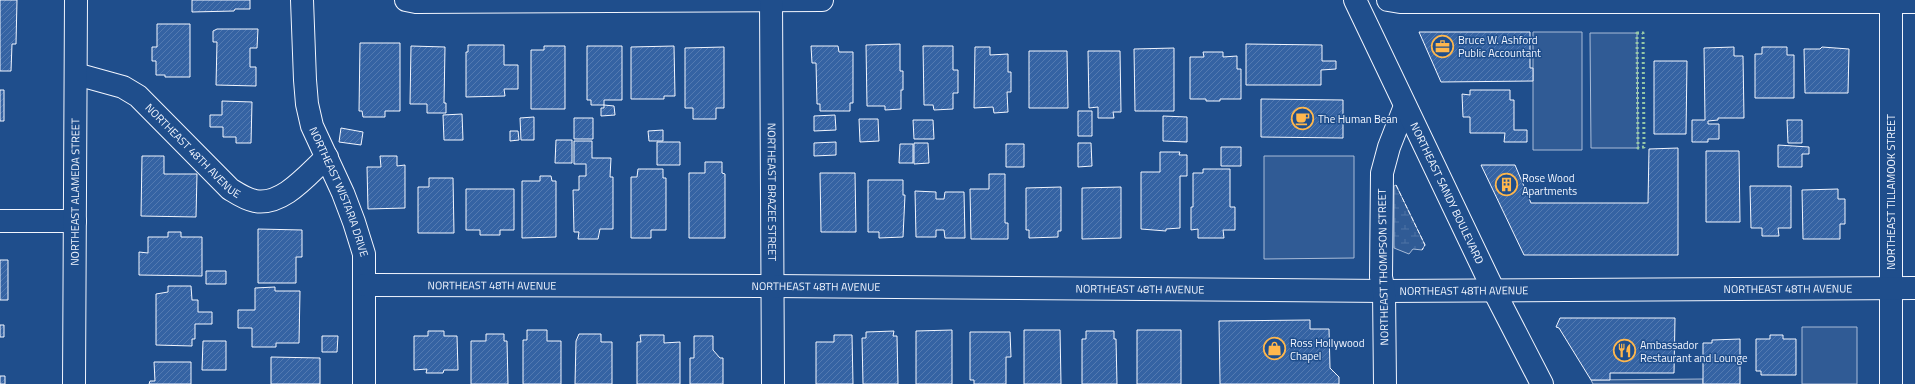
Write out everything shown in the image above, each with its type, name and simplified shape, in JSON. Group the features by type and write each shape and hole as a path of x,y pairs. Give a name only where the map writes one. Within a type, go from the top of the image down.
{"street":[{"name":"NORTHEAST ALAMEDA STREET","path":"74,384 76,0"},
{"name":"NORTHEAST WISTARIA DRIVE","path":"302,0 307,104 312,126 327,157 354,222 364,254 364,384"},
{"path":"406,0 416,2 822,0"},
{"name":"NORTHEAST BRAZEE STREET","path":"771,0 773,384"},
{"name":"NORTHEAST SANDY BOULEVARD","path":"1355,0 1493,289 1542,384"},
{"path":"1388,0 1400,2 1915,2"},
{"name":"NORTHEAST TILLAMOOK STREET","path":"1891,1 1891,384"},
{"name":"NORTHEAST 48TH AVENUE","path":"76,74 123,87 138,96 230,188 243,197 256,201 266,201 277,198 288,191 327,157"},
{"name":"NORTHEAST THOMPSON STREET","path":"1385,384 1384,291 1381,277 1382,173 1389,147 1405,106"},
{"path":"0,221 75,221"},
{"name":"NORTHEAST 48TH AVENUE","path":"365,286 773,286 1384,291 1493,289 1915,288"}],"green space":[{"path":"1396,185 1425,245 1422,250 1413,249 1409,254 1394,248 1394,186"}],"shaded area":[{"path":"1533,32 1582,32 1582,150 1533,150"},
{"path":"1590,33 1637,33 1638,148 1591,148"},
{"path":"1264,156 1354,156 1354,258 1264,259"},
{"path":"1802,327 1857,327 1857,384 1802,384"},
{"path":"1703,379 1703,384 1593,384 1591,380"}],"building":[{"path":"0,0 17,0 16,44 12,44 11,71 0,71"},
{"path":"192,0 250,0 250,9 192,12"},
{"path":"157,24 190,24 190,77 165,77 165,75 156,75 156,61 152,61 152,47 157,47"},
{"path":"217,29 258,29 257,48 250,48 250,67 256,67 256,86 216,85 217,42 213,42 213,31"},
{"path":"1419,32 1530,32 1530,68 1533,68 1533,81 1441,82"},
{"path":"360,43 400,43 400,111 385,111 385,117 363,117 362,111 359,111"},
{"path":"900,44 900,71 903,71 901,109 885,110 885,106 867,106 866,45"},
{"path":"1246,44 1322,45 1322,61 1336,61 1336,69 1321,70 1321,85 1246,85"},
{"path":"468,45 504,45 504,65 518,65 518,89 504,89 505,96 466,97 466,52 468,52"},
{"path":"411,46 445,47 444,103 446,103 446,113 427,113 427,104 410,104"},
{"path":"544,46 565,46 565,109 531,109 531,50 544,50"},
{"path":"587,46 622,46 622,100 604,100 604,105 591,105 591,100 587,100"},
{"path":"674,46 675,96 664,96 664,99 631,99 631,47"},
{"path":"811,46 838,46 839,52 853,52 853,103 850,103 850,111 820,111 820,104 817,104 816,63 812,63"},
{"path":"923,46 953,46 953,70 958,70 958,93 953,93 953,109 934,110 933,105 924,105"},
{"path":"724,47 724,108 716,108 716,119 693,119 693,108 685,108 685,48"},
{"path":"975,47 990,47 990,55 1008,54 1008,72 1011,72 1011,92 1007,92 1008,112 994,113 993,107 974,108"},
{"path":"1734,47 1734,56 1743,56 1744,118 1718,118 1718,120 1708,121 1708,124 1719,124 1719,139 1708,139 1708,142 1692,142 1692,120 1705,120 1704,48"},
{"path":"1762,47 1787,47 1787,55 1794,55 1794,98 1755,98 1755,54 1762,54"},
{"path":"1822,47 1849,49 1848,93 1805,93 1804,49 1820,49"},
{"path":"1174,48 1174,111 1135,111 1134,49"},
{"path":"1029,51 1067,51 1068,108 1029,108"},
{"path":"1088,51 1120,51 1121,112 1113,112 1114,118 1098,118 1098,107 1089,108"},
{"path":"1203,52 1223,52 1223,57 1237,56 1237,69 1241,69 1241,99 1206,101 1206,99 1190,99 1190,57 1204,57"},
{"path":"1654,61 1687,61 1686,134 1654,134"},
{"path":"0,90 4,90 4,121 0,121"},
{"path":"1470,90 1510,90 1510,100 1514,100 1514,130 1527,130 1527,142 1504,142 1505,133 1470,133 1470,117 1463,117 1462,94 1470,95"},
{"name":"The Human Bean","path":"1261,99 1343,100 1343,138 1261,137"},
{"path":"222,101 252,102 251,143 236,143 236,137 223,137 223,127 210,127 210,115 222,115"},
{"path":"604,105 614,106 615,115 601,116 601,108 604,108"},
{"path":"1078,111 1092,111 1092,136 1078,136"},
{"path":"462,114 463,140 444,140 443,115"},
{"path":"835,115 836,130 814,131 814,116"},
{"path":"1163,116 1187,117 1187,142 1163,141"},
{"path":"534,117 534,140 521,140 520,118"},
{"path":"574,118 593,118 593,139 574,139"},
{"path":"859,119 878,119 879,141 860,142"},
{"path":"913,120 933,120 934,139 914,139"},
{"path":"1787,120 1802,120 1802,143 1788,143"},
{"path":"341,128 363,132 361,145 339,142"},
{"path":"663,130 663,141 649,141 648,131"},
{"path":"510,131 518,131 519,140 510,141"},
{"path":"556,140 572,140 572,163 555,163"},
{"path":"574,141 592,141 592,158 611,158 610,177 613,177 613,229 600,229 598,239 578,239 579,232 574,232 573,190 579,190 579,176 586,176 586,164 574,164"},
{"path":"657,142 680,142 680,165 657,165"},
{"path":"836,142 836,155 814,156 814,143"},
{"path":"914,143 928,143 929,163 914,164"},
{"path":"1078,143 1091,143 1092,166 1078,167"},
{"path":"900,144 913,144 913,163 899,163"},
{"path":"1006,144 1024,144 1024,167 1006,167"},
{"path":"1778,145 1809,147 1809,154 1802,154 1802,167 1778,167"},
{"path":"1221,147 1241,147 1241,166 1221,166"},
{"name":"Rose Wood Apartments","path":"1678,148 1678,255 1524,255 1481,165 1515,165 1531,203 1648,203 1649,149"},
{"path":"1706,151 1739,151 1740,222 1706,222"},
{"path":"1160,152 1180,152 1179,155 1187,155 1187,176 1180,176 1180,228 1166,229 1166,231 1141,229 1141,172 1160,172"},
{"path":"142,156 164,156 164,174 197,174 196,217 141,216"},
{"path":"380,156 397,156 397,166 405,165 405,208 368,209 367,167 381,167"},
{"path":"705,162 722,162 722,173 725,174 725,238 689,238 689,173 705,173"},
{"path":"638,169 663,169 663,178 666,178 666,230 651,230 651,238 631,238 631,177 637,177"},
{"path":"1203,169 1230,169 1230,207 1235,207 1235,230 1223,230 1224,238 1198,238 1198,229 1191,230 1193,173 1203,173"},
{"path":"820,173 855,173 856,232 821,232"},
{"path":"989,174 1005,174 1005,223 1008,223 1008,239 971,239 970,189 989,189"},
{"path":"540,176 551,176 552,181 556,181 556,237 522,238 522,181 540,181"},
{"path":"429,178 453,178 454,233 418,233 418,187 429,187"},
{"path":"868,180 903,180 903,195 905,195 903,237 879,238 879,232 868,232"},
{"path":"1750,186 1791,186 1791,228 1778,228 1779,236 1762,236 1762,228 1751,228"},
{"path":"1061,187 1061,231 1058,231 1058,237 1029,238 1029,230 1026,230 1026,188"},
{"path":"1121,187 1121,238 1082,239 1082,188"},
{"path":"466,189 514,189 514,230 500,230 500,235 480,235 480,230 466,230"},
{"path":"1838,189 1838,199 1845,199 1845,224 1840,224 1840,239 1803,239 1802,190"},
{"path":"915,191 936,192 936,199 944,199 945,192 964,192 965,238 945,238 944,230 936,230 936,237 916,237"},
{"path":"258,229 302,230 302,257 296,257 296,283 258,283"},
{"path":"168,232 181,232 181,237 202,237 202,276 139,275 139,252 148,253 148,237 168,237"},
{"path":"0,260 8,260 8,300 0,300"},
{"path":"206,271 226,271 226,284 206,284"},
{"path":"168,286 191,286 192,300 198,300 198,312 212,312 212,324 195,324 195,339 192,339 192,346 156,345 156,294 168,292"},
{"path":"275,287 275,291 300,291 299,343 276,343 276,347 252,347 252,328 238,328 238,310 255,310 255,288"},
{"name":"Ambassador Restaurant and Lounge","path":"1560,318 1675,318 1674,373 1610,373 1610,380 1591,380 1559,328 1556,327"},
{"name":"Ross Hollywood Chapel","path":"1310,320 1310,329 1329,329 1330,368 1339,377 1339,384 1220,384 1219,321"},
{"path":"0,325 4,325 4,337 0,337"},
{"path":"527,330 547,330 547,341 561,341 561,384 523,384 523,340 527,340"},
{"path":"952,330 952,384 916,384 916,331"},
{"path":"1024,330 1060,330 1061,384 1024,384"},
{"path":"1137,330 1181,330 1181,384 1137,384"},
{"path":"428,331 444,331 444,336 457,336 458,370 444,370 443,373 426,373 427,369 414,370 414,336 428,336"},
{"path":"894,331 893,336 897,336 898,384 863,384 862,338 866,338 866,332"},
{"path":"1086,331 1114,331 1114,339 1116,339 1117,384 1082,384 1082,339 1086,339"},
{"path":"970,332 1010,332 1011,357 1006,357 1006,384 974,384 974,380 970,380"},
{"path":"486,334 504,334 504,341 507,341 508,384 471,384 471,341 486,341"},
{"path":"579,334 601,334 601,342 612,342 612,384 575,384 576,341"},
{"path":"640,335 664,335 664,343 680,342 680,384 637,384 637,342 641,342"},
{"path":"834,335 852,335 853,384 816,384 816,342 834,342"},
{"path":"1770,335 1783,335 1783,339 1796,339 1796,375 1761,375 1761,371 1756,371 1756,339 1770,339"},
{"path":"322,336 338,336 337,352 322,352"},
{"path":"694,336 713,336 713,350 720,358 723,358 723,384 690,384 690,358 694,358"},
{"path":"1740,339 1740,384 1703,384 1703,343 1712,343 1712,340"},
{"path":"203,341 226,341 226,370 202,370"},
{"path":"271,357 320,358 320,384 271,384"},
{"path":"154,362 191,362 191,384 149,384 150,381 155,381"},
{"path":"0,376 5,376 5,384 0,384"}],"hedge":[{"path":"1637,33 1643,33 1644,147 1638,148 1637,33"}],"fence":[{"path":"1396,185 1425,245 1422,250"}],"place":[{"name":"Bruce W. Ashford Public Accountant","path":"1442,46"},
{"name":"The Human Bean","path":"1302,119"},
{"name":"Rose Wood Apartments","path":"1506,184"},
{"name":"Ross Hollywood Chapel","path":"1274,349"},
{"name":"Ambassador Restaurant and Lounge","path":"1624,351"}]}
